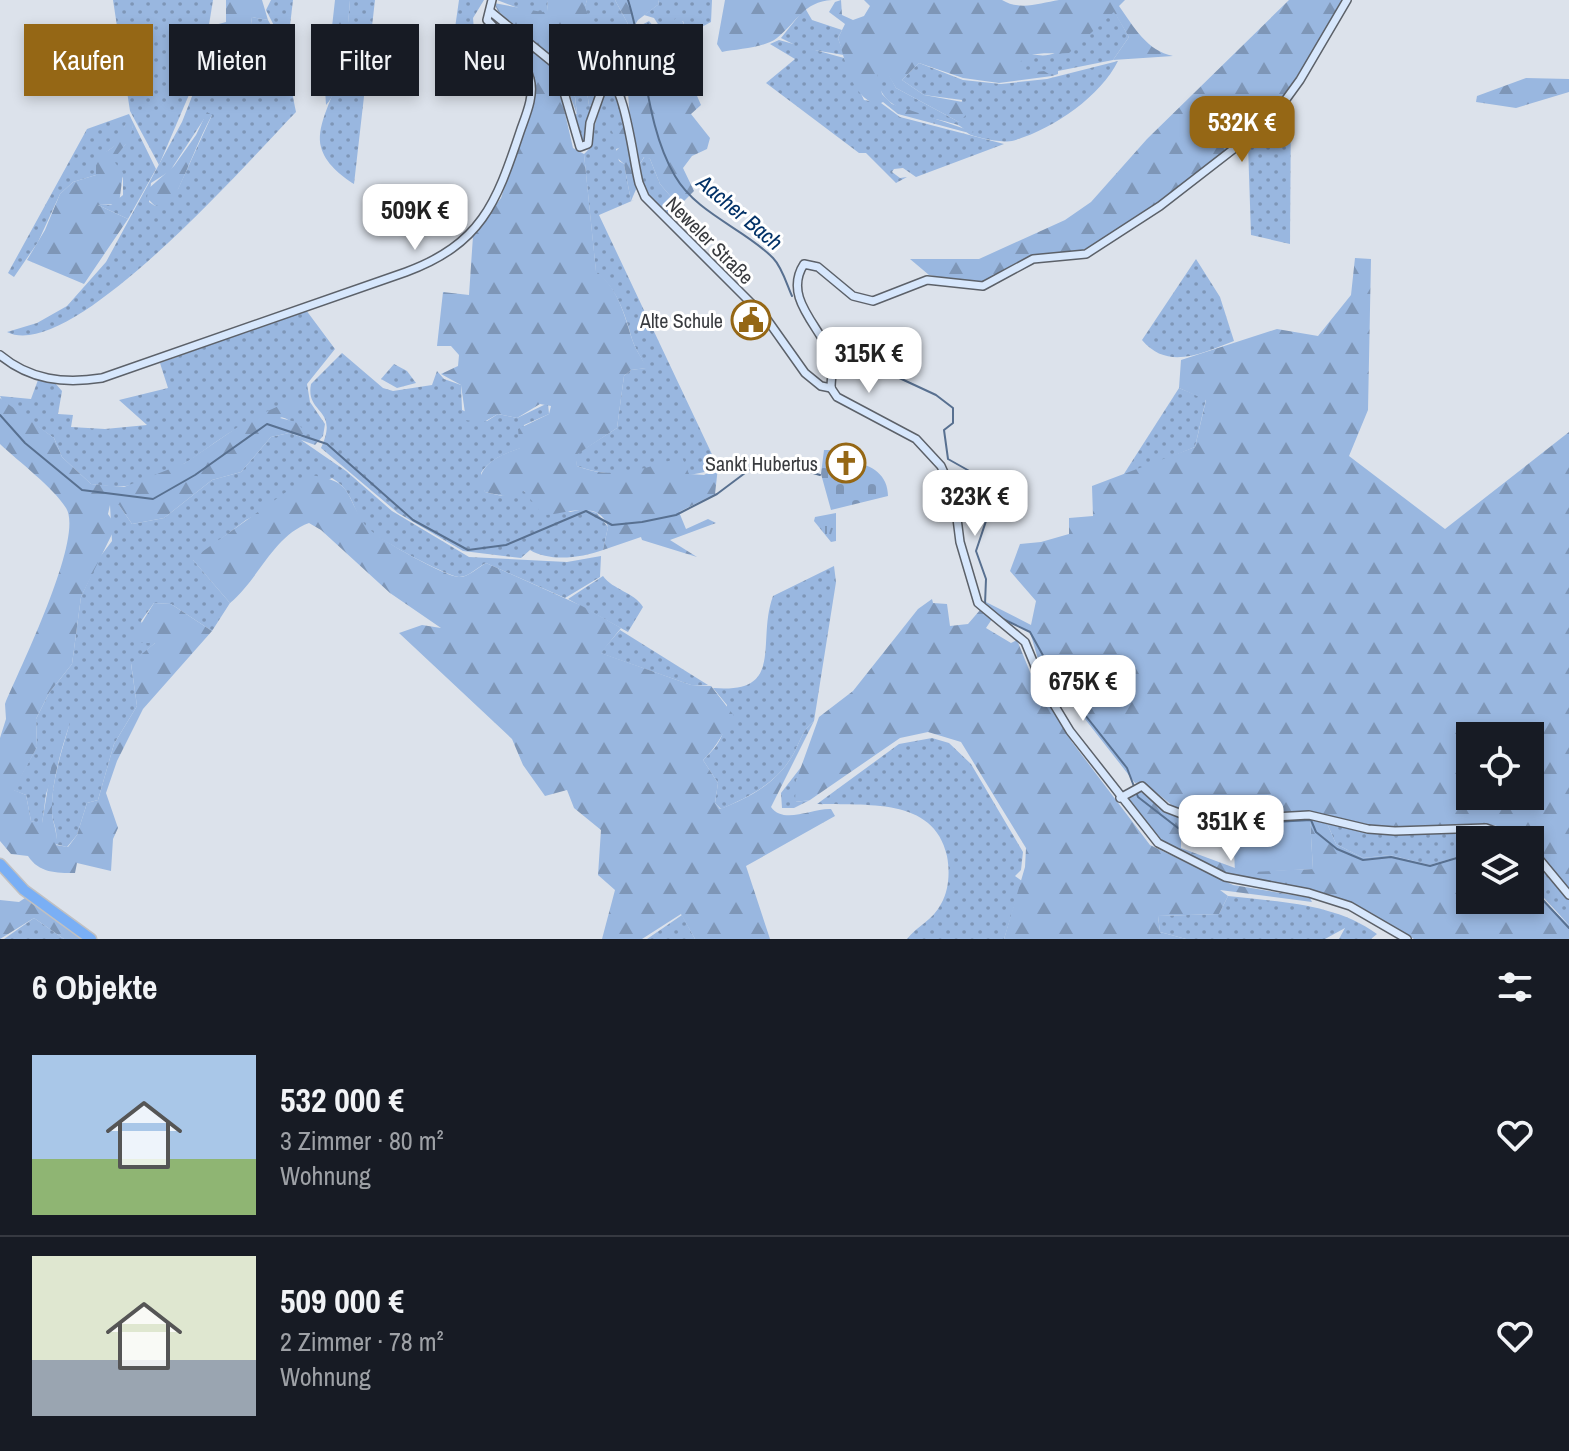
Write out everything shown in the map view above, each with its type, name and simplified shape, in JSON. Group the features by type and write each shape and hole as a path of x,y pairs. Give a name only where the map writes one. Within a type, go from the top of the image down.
{"highway":[{"path":"0,864 24,890 91,939"}],"main road":[{"path":"0,355 38,378 72,380 119,373 445,255 483,221 500,192 531,93 530,79 522,64 487,20 492,0"},
{"path":"831,388 829,353 801,304 800,274 804,264 818,267 853,296 873,301 927,280 983,286 1033,259 1086,254 1125,232 1271,120 1300,80 1347,0"},
{"name":"Neweler Straße","path":"491,12 556,65 580,147 588,144 590,123 601,92 599,72 603,69 608,72 620,95 638,177 647,199 761,312 801,369 821,386 831,388 837,397 916,439 937,461 953,491 960,542 976,601 1025,642 1049,698 1120,798"},
{"path":"1407,939 1350,906 1309,893 1239,881 1170,852 1150,836 1120,798 1135,788 1146,788 1175,814 1200,821 1309,815 1368,829 1456,828"},
{"path":"1544,865 1569,895"}],"green space":[{"path":"113,0 213,0 209,24 169,24 169,96 188,96 159,165 130,111 128,96 153,96 153,24 117,24"},
{"path":"226,0 262,0 268,20 252,17 251,24 218,24 226,22"},
{"path":"271,0 293,0 290,24 273,24 266,10"},
{"path":"335,0 350,0 348,24 332,24"},
{"path":"350,0 375,0 372,24 348,24"},
{"path":"459,0 484,0 473,18 474,24 456,24"},
{"path":"497,0 548,0 547,12 529,12"},
{"path":"548,0 587,0 585,7 589,19 586,24 549,24 549,55 533,41 533,24 513,24 494,3 542,12 547,11"},
{"path":"587,0 615,0 628,24 582,24"},
{"path":"615,0 658,0 659,4 636,24 628,24"},
{"path":"658,0 712,0 711,22 703,26 684,24 683,21 658,24 654,18 644,15 659,4"},
{"path":"725,0 832,0 807,8 772,41 722,52 717,44"},
{"path":"841,0 842,15 853,20 864,16 870,6 864,0 1002,0 1023,6 1059,0 1125,0 1119,6 1148,44 1173,56 1113,60 1129,37 1114,12 1069,53 1029,56 1012,75 1044,71 1052,76 999,83 963,78 919,63 902,80 924,95 968,103 967,114 959,122 896,88 887,73 877,73 882,94 892,104 974,132 969,133 898,114 883,102 877,105 860,94 850,77 838,38 845,24 829,12 835,2"},
{"path":"1289,0 1344,0 1273,115 1124,229 1075,254 1030,257 979,285 929,275 910,259 979,259 1065,220 1091,202 1147,139"},
{"path":"805,8 812,20 842,30 838,38 844,55 801,48 781,38"},
{"path":"1114,11 1129,37 1113,60 1058,71 1052,76 1011,75 1022,59 1057,52"},
{"path":"252,17 268,20 270,24 251,24"},
{"path":"681,18 684,24 669,24"},
{"path":"779,40 844,58 864,100 881,103 900,117 1004,144 916,177 903,168 894,169 892,172 900,178 907,177 896,183 866,153 859,153 766,83 795,59 770,44"},
{"path":"533,49 549,62 549,96 561,96 573,148 584,154 596,271 615,293 633,343 647,368 631,370 624,376 617,428 576,455 577,466 617,473 682,457 689,474 704,475 718,467 715,494 679,512 686,529 708,519 716,523 670,540 697,557 642,540 641,537 603,550 608,527 597,513 580,510 543,515 524,491 503,496 485,492 480,481 485,468 501,456 520,448 518,429 549,414 551,406 540,404 517,418 498,414 482,423 466,420 461,385 441,374 458,366 459,355 451,346 437,346 443,292 469,295 473,236 501,198 536,93"},
{"path":"1118,61 1099,87 1073,110 1043,129 1012,141 973,136 958,125 895,105 879,87 877,73 888,73 896,88 959,122 962,100 924,95 902,80 919,63 963,80 1001,84 1047,79"},
{"path":"1526,78 1569,79 1569,92 1516,108 1476,102 1477,96"},
{"path":"192,96 293,96 296,112 202,210 115,289 73,318 36,334 7,332 37,323 67,306 106,262 182,122","holes":["212,115 178,189 155,206 149,202 151,183 170,171 204,119"]},
{"path":"332,96 364,96 354,184 330,164 323,153 320,140"},
{"path":"570,96 575,96 577,115"},
{"path":"575,96 588,96 592,106 585,143 582,143 574,115 577,114"},
{"path":"588,96 595,96 592,106"},
{"path":"603,96 617,96 624,124 615,134 622,147 616,149 619,161 624,164 631,201 634,200 599,215 718,467 705,472 649,477 577,466 575,455 617,428 624,376 631,370 646,368 633,343 619,302 610,286 596,272 584,154 591,147"},
{"path":"629,96 697,96 701,105 691,114 710,138 707,149 692,156 683,168 694,191 679,206 660,184 650,159 644,157 638,167"},
{"path":"1291,101 1290,244 1251,235 1248,145"},
{"path":"207,112 212,115 174,198 155,206 147,198 148,189 174,166 196,135"},
{"path":"129,114 156,169 128,219 98,205 111,205 123,195 123,178 112,160 125,145 133,126 125,125 121,141 96,160 96,175 73,182 60,194 38,242 14,277 8,273 87,129"},
{"path":"127,120 133,126 130,139 113,160 123,173 119,204 98,205 128,219 84,284 27,260 45,230 60,194 73,182 96,175 96,155 113,147"},
{"path":"624,124 637,187 631,201 624,164 613,154 621,146 611,130"},
{"path":"645,156 650,159 660,184 679,206 668,217 644,192 638,167"},
{"path":"1355,258 1371,259 1368,410 1349,456 1445,529 1569,432 1569,891 1544,858 1544,826 1486,824 1424,829 1374,827 1307,813 1200,817 1183,814 1143,782 1135,783 1038,659 1030,632 982,607 986,602 1031,625 1036,601 1010,571 1020,544 1069,534 1069,518 1093,516 1092,486 1195,447 1206,400 1179,388 1181,360 1277,329 1318,336 1351,295"},
{"path":"1196,259 1220,297 1234,341 1186,357 1163,355 1142,340"},
{"path":"306,310 335,349 307,384 310,402 325,424 323,436 315,445 301,440 346,471 392,511 469,557 567,562 601,556 600,577 565,598 486,563 466,575 452,575 411,556 366,528 345,489 332,478 246,520 193,560 230,603 212,631 171,604 154,603 141,621 148,640 155,643 131,664 137,706 114,744 98,800 87,803 77,835 67,847 55,844 53,790 70,722 46,794 42,824 31,821 26,795 13,790 37,747 36,719 49,693 72,664 81,597 99,558 112,541 110,505 119,505 132,524 164,518 212,480 241,472 271,437 289,433 302,437 292,422 278,416 263,417 230,432 182,465 141,482 123,486 91,484 62,457 54,438 3,402 0,396 31,399 38,380 55,383 62,391 58,414 73,415 71,427 105,429 147,425 119,400 168,388 160,363"},
{"path":"342,353 383,388 393,391 432,385 437,371 444,379 461,385 462,410 487,421 498,414 517,418 548,403 549,414 524,425 521,448 499,457 484,468 481,473 485,492 502,496 519,489 570,512 584,509 597,513 608,527 603,550 566,558 530,550 521,558 463,551 398,513 321,448 327,425 310,394 311,384"},
{"path":"394,364 407,371 416,383 397,388 381,379"},
{"path":"1179,388 1206,399 1195,447 1122,477"},
{"path":"0,398 54,438 62,457 91,484 124,487 185,463 248,420 292,400 300,408 280,418 296,422 305,431 303,437 289,433 271,437 241,472 212,480 164,518 132,524 119,505 110,505 108,514 116,526 81,597 72,664 49,693 36,719 37,747 14,790 26,795 31,821 42,823 54,751 64,722 70,722 53,790 56,845 68,847 77,835 87,803 98,800 114,744 137,706 131,663 155,643 141,643 133,637 154,603 171,604 212,631 143,709 117,761 106,793 118,828 113,839 111,871 77,863 75,873 48,871 37,866 28,856 11,854 0,841 0,738 6,719 5,704 59,574 69,523 66,508 60,500 0,444"},
{"path":"824,450 839,450 841,472 850,473 854,462 873,469 885,482 888,496 831,510 821,474"},
{"path":"310,475 341,485 370,530 425,563 462,577 486,563 582,606 621,628 601,653 691,685 711,686 735,717 703,760 718,783 715,803 720,809 750,795 777,776 814,721 771,807 783,815 831,809 835,816 746,866 770,939 695,939 681,914 642,939 602,939 615,890 598,875 601,830 574,808 567,790 545,796 523,765 512,739 399,633 422,625 441,628 390,593 321,530 309,523 296,529 230,603 192,559"},
{"path":"836,513 836,541 831,542 814,521 815,517"},
{"path":"834,566 836,582 814,721 777,776 751,795 721,809 715,803 718,783 703,760 719,742 726,722 727,705 713,688 736,688 751,683 760,674 773,596"},
{"path":"603,576 643,607 628,632 568,599"},
{"path":"932,599 933,603 947,604 950,626 968,624 980,610 992,619 986,628 1011,643 1017,640 1030,672 1072,742 1150,845 1233,885 1310,898 1312,902 1220,890 1228,896 1219,914 1158,916 1160,932 1186,939 1004,939 1025,867 1026,848 961,742 928,732 900,738 810,800 795,802 796,781 819,717 853,691 918,609"},
{"path":"620,630 708,685 691,685 600,653"},
{"path":"932,738 949,743 971,764 1023,852 1021,870 1015,876 1022,881 1004,939 907,939 934,914 946,893 948,862 940,837 928,823 895,808 817,804 899,744"},
{"path":"805,762 796,781 796,802 810,800 794,808 782,808 781,793"},
{"path":"1140,791 1183,818 1233,825 1233,828 1181,827 1181,848 1235,868 1235,872 1313,869 1310,820 1326,821 1336,844 1363,858 1390,855 1430,865 1456,857 1456,914 1544,914 1544,901 1569,925 1569,939 1414,939 1360,907 1312,890 1236,877 1190,857 1159,841 1126,801"},
{"path":"1310,820 1313,869 1235,873 1233,825"},
{"path":"1326,821 1369,832 1456,830 1456,857 1430,865 1390,855 1363,858 1336,844"},
{"path":"1544,867 1569,900 1569,925 1544,898"},
{"path":"1228,896 1325,910 1377,934 1371,939 1339,939 1345,928 1325,939 1186,939 1160,932 1158,916 1219,914"},
{"path":"25,898 84,939 64,939 34,918 0,939 0,900 19,902"},
{"path":"682,915 695,939 647,939"},
{"path":"34,918 64,939 4,939"}],"waterway":[{"name":"Aacher Bach","path":"628,0 652,113 665,156 675,176 696,201 773,258 792,296"},
{"name":"Aacher Bach","path":"867,363 936,395 953,408 953,423 944,430 948,459 989,482 992,503 976,551 986,579 985,604"},
{"path":"0,415 25,443 82,490 153,499 195,475 267,424 327,444 413,520 468,550 506,545 586,511 612,525 676,515 717,494 749,470 789,466 820,475"},
{"name":"Aacher Bach","path":"1001,618 1030,632 1055,677 1127,768 1138,797 1178,828 1214,831 1231,828"},
{"name":"Aacher Bach","path":"1241,824 1311,820 1316,832 1337,849 1363,860 1391,857 1430,866 1456,858"},
{"name":"Aacher Bach","path":"1544,901 1569,928"}],"place":[{"name":"Alte Schule","path":"751,320"},
{"name":"Sankt Hubertus","path":"846,463"}]}
